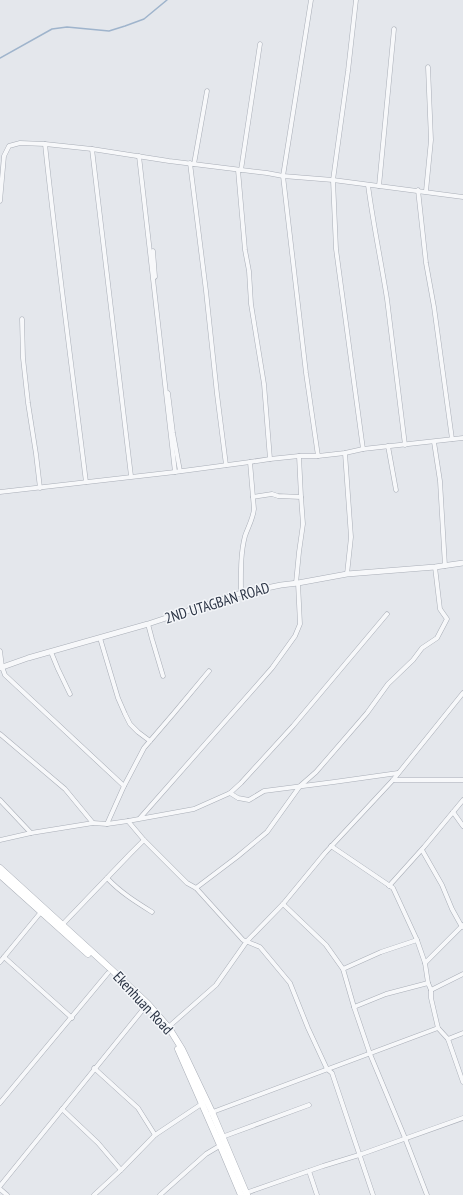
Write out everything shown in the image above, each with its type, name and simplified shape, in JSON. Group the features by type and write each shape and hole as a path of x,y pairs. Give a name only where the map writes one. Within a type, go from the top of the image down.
{"main road":[{"name":"Ekenhuan Road","path":"0,868 3,878 108,972 167,1029"},
{"name":"Ekenhuan Road","path":"3,878 62,925 148,1004 182,1049 245,1194"}],"street":[{"path":"311,0 283,176 306,373 318,456"},
{"path":"356,0 333,180 336,249 362,449"},
{"path":"379,186 394,29"},
{"path":"260,44 240,170 245,250 251,304 264,384 270,459"},
{"path":"426,191 431,140 428,67"},
{"path":"207,91 192,164 216,394 226,465"},
{"path":"0,201 4,156 9,146 20,143 92,149 283,176 333,180 463,197"},
{"path":"45,144 55,238 86,482"},
{"path":"92,149 131,476"},
{"path":"139,156 175,472"},
{"path":"368,185 374,227 380,254 405,445"},
{"path":"418,190 426,263 434,307 452,439"},
{"path":"153,251 162,347 173,433 180,471"},
{"path":"105,256 131,476"},
{"path":"22,319 23,358 40,488"},
{"path":"0,492 175,472 270,459 318,456 345,453 362,449 463,438"},
{"path":"434,442 440,481 445,566"},
{"path":"388,446 396,490"},
{"path":"345,453 351,537 347,574"},
{"path":"140,818 272,668 295,636 300,624 297,583 303,524 300,497 299,456"},
{"path":"241,594 242,557 245,537 254,509 250,462"},
{"path":"253,497 272,494 278,496 300,497"},
{"name":"2ND UTAGBAN ROAD","path":"1,668 28,658 148,624 241,594 281,585 347,574 435,567 463,563"},
{"path":"196,888 267,832 300,786 316,772 367,713 388,684 413,660 422,648 437,638 447,618 440,609 435,567"},
{"path":"0,840 31,833 93,823 107,824 194,809 230,793 293,726 387,614"},
{"path":"148,624 163,676"},
{"path":"100,638 118,698 125,714 130,724 150,741"},
{"path":"0,651 1,668 5,675 124,786"},
{"path":"51,652 70,694"},
{"path":"107,824 124,786 144,748 209,671"},
{"path":"167,1029 216,985 247,941 282,904 331,846 393,780 463,693"},
{"path":"0,734 65,789 93,823"},
{"path":"230,793 238,798 249,800 264,791 398,773"},
{"path":"393,780 463,780"},
{"path":"0,800 31,833"},
{"path":"389,886 422,850 463,800"},
{"path":"453,812 463,826"},
{"path":"128,821 144,840 187,883 196,888 244,940 260,947 290,983 308,1028 327,1069 332,1073 373,1195"},
{"path":"62,925 144,840"},
{"path":"331,846 393,888 417,940 425,963 438,1028 448,1039 463,1082"},
{"path":"422,850 442,885 452,909 462,926 425,963"},
{"path":"107,878 115,887 152,912"},
{"path":"282,904 326,945 343,969 370,1054 427,1195"},
{"path":"0,962 41,912"},
{"path":"343,969 381,952 417,940"},
{"path":"4,957 72,1018"},
{"path":"0,1103 72,1018 108,972"},
{"path":"431,990 463,974"},
{"path":"354,1007 386,994 428,983"},
{"path":"7,1195 0,1187 145,1007"},
{"path":"209,1113 438,1028"},
{"path":"448,1039 463,1033"},
{"path":"94,1068 138,1108 155,1135"},
{"path":"94,1195 155,1135 204,1102"},
{"path":"160,1195 222,1141 309,1105"},
{"path":"62,1110 98,1143 121,1170"},
{"path":"245,1194 463,1118"},
{"path":"309,1171 317,1195"}],"waterway":[{"path":"0,58 52,29 67,27 109,31 125,26 144,19 167,0"}]}
